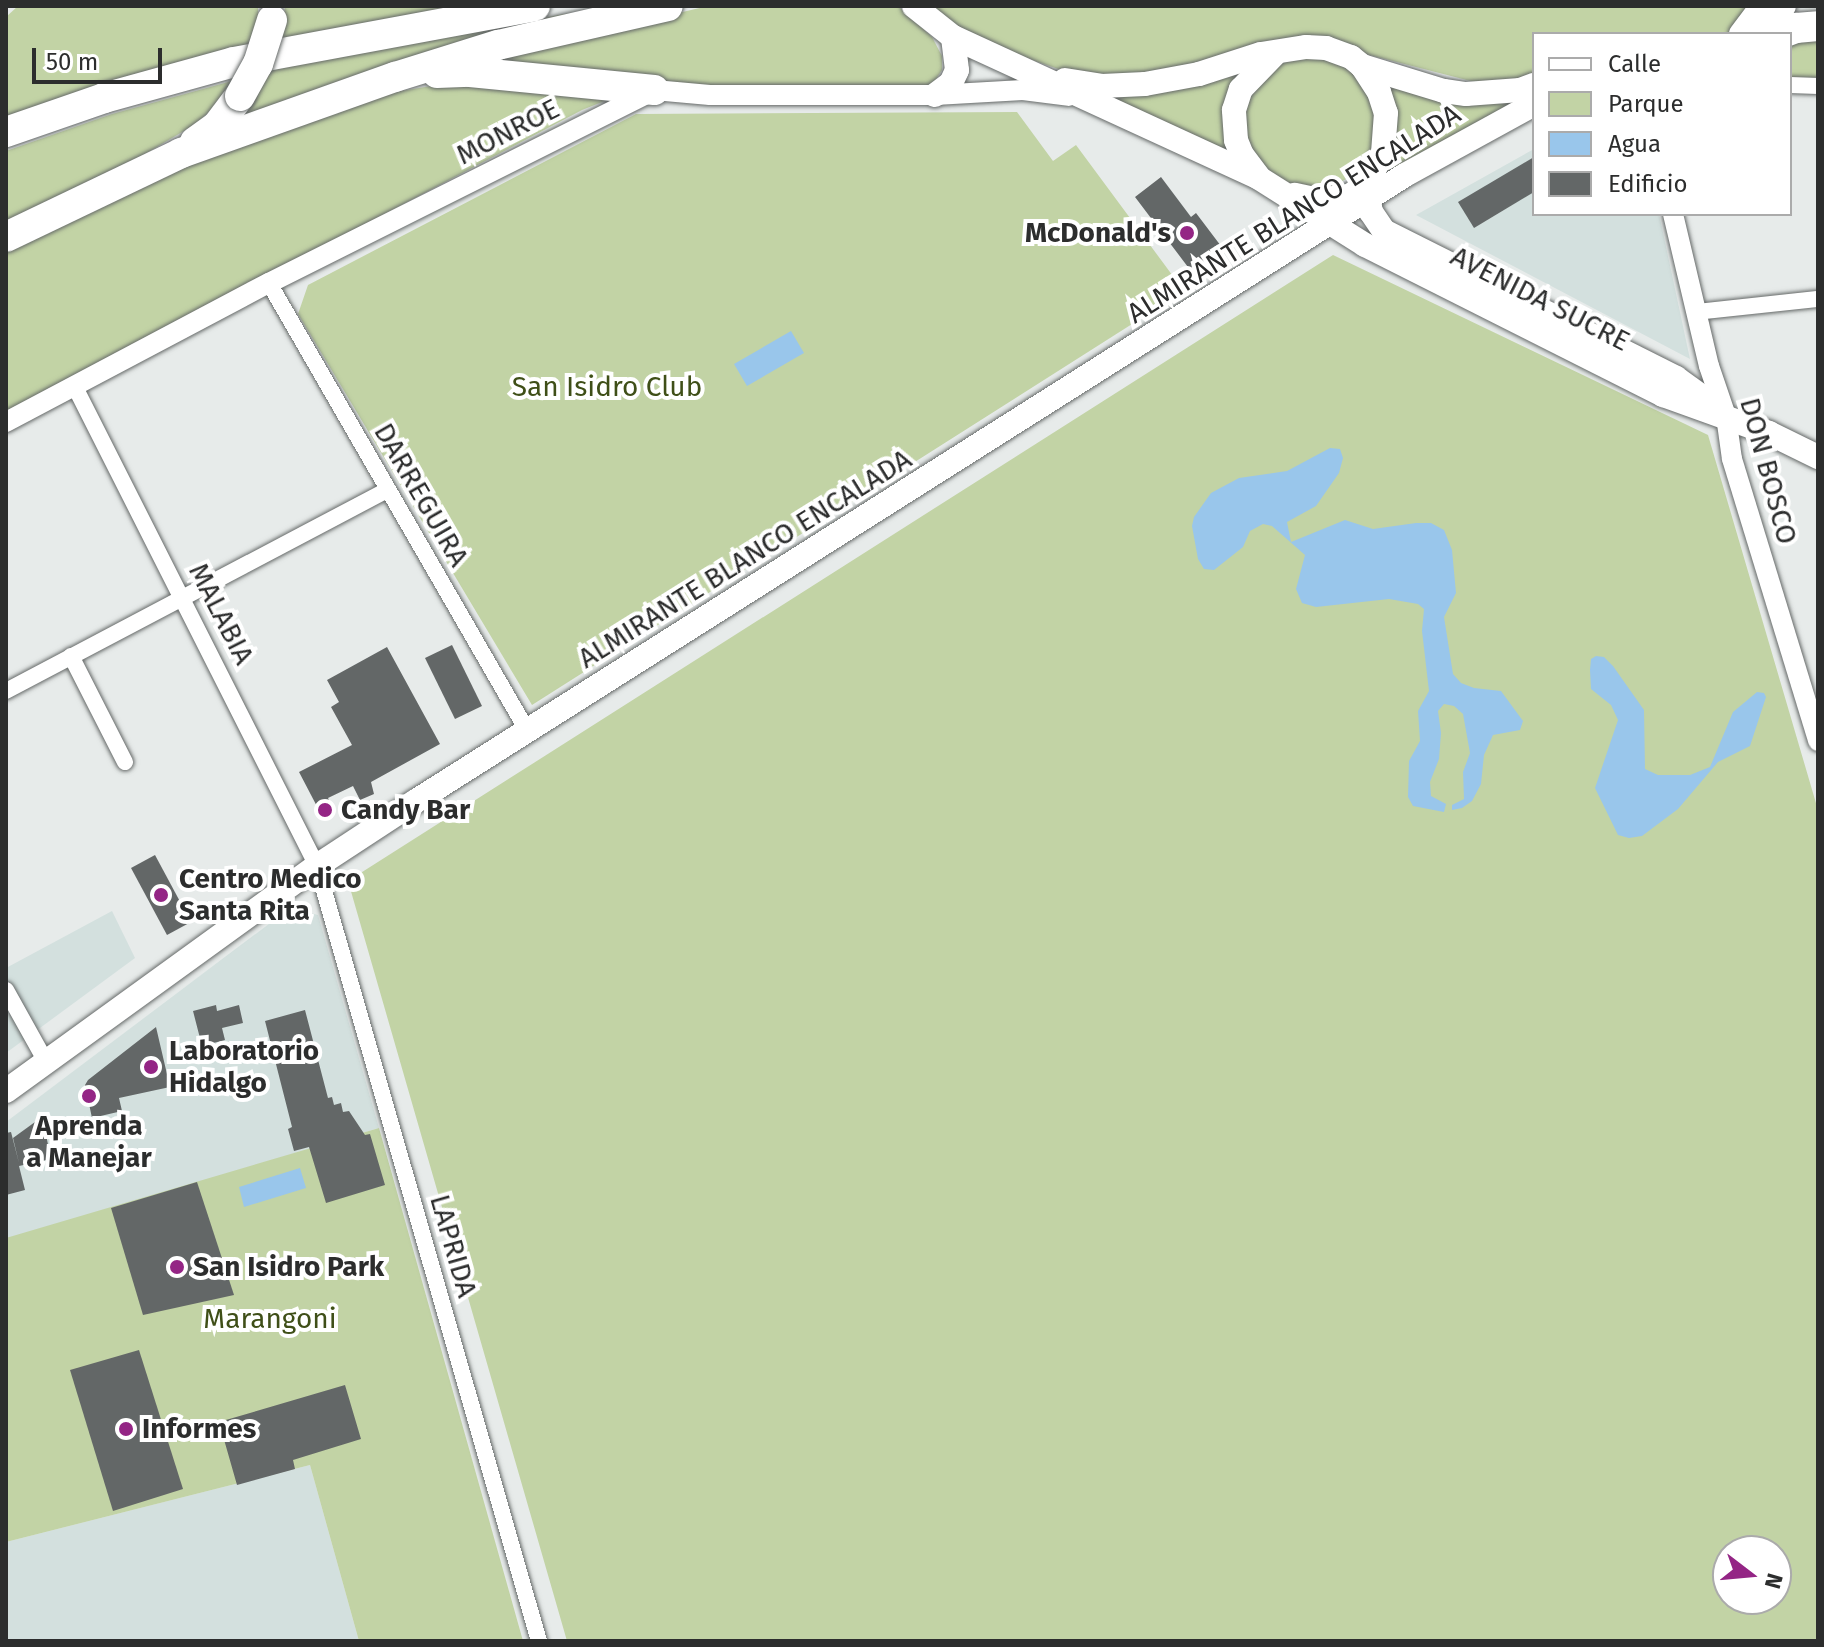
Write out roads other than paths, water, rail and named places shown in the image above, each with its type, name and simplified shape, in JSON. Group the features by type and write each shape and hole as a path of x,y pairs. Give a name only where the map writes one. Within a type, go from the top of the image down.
{"highway":[{"path":"6,132 92,101 234,62 535,6"},
{"path":"6,237 181,153 395,77 498,45 668,6"},
{"path":"181,153 217,126 240,96 258,64 273,13"},
{"path":"1784,32 1809,20"},
{"path":"395,77 470,72 654,90"}],"main road":[{"path":"914,6 953,37 1028,69 1286,192 1319,200 1363,193 1383,153 1386,113 1379,92 1362,66 1326,48 1281,51 1199,74 1145,84 1075,82 1028,69"},
{"path":"1742,32 1762,6"},
{"path":"1768,32 1784,6"},
{"path":"935,95 951,83 957,70 953,37"},
{"path":"1259,178 1242,155 1236,140 1234,110 1241,89 1265,62 1281,51"},
{"name":"ALMIRANTE BLANCO ENCALADA","path":"1362,66 1444,91 1466,94 1520,90 1532,86"},
{"name":"ALMIRANTE BLANCO ENCALADA","path":"6,1091 317,866 1332,223 1363,193 1405,175 1532,105"},
{"name":"AVENIDA SUCRE","path":"1286,192 1365,245 1663,395 1726,416 1818,457"},
{"name":"AVENIDA SUCRE","path":"1363,193 1384,231 1676,378 1708,397 1726,416"}],"street":[{"path":"1792,85 1818,86"},
{"path":"654,90 710,95 935,95 1023,90 1082,97"},
{"name":"MONROE","path":"6,422 269,283 654,90"},
{"name":"DON BOSCO","path":"1673,216 1696,312 1726,416 1732,459 1818,741"},
{"name":"DARREGUIRA","path":"269,283 528,732"},
{"path":"1696,312 1818,299"},
{"name":"MALABIA","path":"75,387 317,866"},
{"path":"6,691 388,490"},
{"path":"71,656 125,762"},
{"name":"LAPRIDA","path":"317,866 539,1641"},
{"path":"6,990 46,1062"}],"water":[{"path":"791,331 804,353 747,386 734,364"},
{"path":"1330,448 1340,449 1343,458 1339,473 1316,506 1287,522 1291,542 1345,520 1373,529 1431,523 1444,530 1452,550 1456,593 1444,617 1453,674 1461,683 1474,688 1501,691 1523,721 1520,730 1493,735 1484,755 1481,784 1472,801 1462,808 1452,810 1452,805 1464,799 1463,772 1470,753 1463,714 1454,706 1444,704 1438,711 1441,733 1439,759 1430,782 1431,796 1446,804 1444,812 1413,806 1408,797 1409,761 1420,741 1418,711 1429,691 1422,631 1424,609 1418,604 1389,599 1316,607 1302,603 1296,589 1305,555 1272,526 1263,524 1250,531 1243,547 1214,570 1204,569 1198,559 1192,526 1194,517 1211,493 1239,478 1287,471"},
{"path":"1604,657 1613,666 1644,710 1645,769 1658,775 1690,775 1710,767 1733,712 1757,692 1764,693 1766,697 1750,746 1718,762 1678,809 1642,836 1629,838 1618,835 1595,788 1618,720 1611,705 1591,689 1591,659"},
{"path":"300,1168 306,1188 244,1207 239,1187"}],"place":[{"name":"McDonald's","path":"1187,233"},
{"name":"Candy Bar","path":"325,810"},
{"name":"Centro Medico Santa Rita","path":"161,895"},
{"name":"Laboratorio Hidalgo","path":"151,1067"},
{"name":"Aprenda a Manejar","path":"89,1096"},
{"name":"San Isidro Park","path":"177,1267"},
{"name":"Informes","path":"126,1429"}],"park label":[{"name":"San Isidro Club","path":"607,387"},
{"name":"Marangoni","path":"270,1319"}]}
